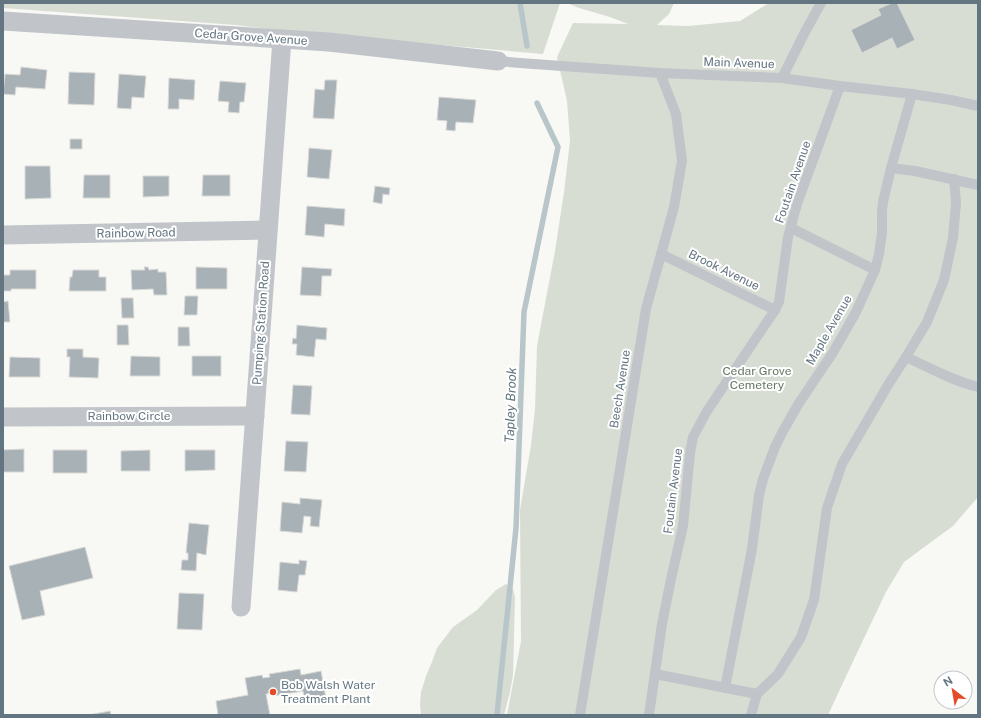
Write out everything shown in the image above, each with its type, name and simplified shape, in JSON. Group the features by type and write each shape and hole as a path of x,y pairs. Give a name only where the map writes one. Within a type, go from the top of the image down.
{"street":[{"name":"Cedar Grove Avenue","path":"3,21 329,42 498,61"},
{"name":"Pumping Station Road","path":"240,606 282,39"},
{"name":"Rainbow Road","path":"3,235 268,230"},
{"name":"Rainbow Circle","path":"3,417 255,416"}],"lane":[{"path":"782,78 822,3"},
{"name":"Main Avenue","path":"498,61 520,64 660,73 782,78 912,94 978,106"},
{"name":"Beech Avenue","path":"580,715 646,309 674,207 682,161 676,114 660,73"},
{"name":"Foutain Avenue","path":"649,715 662,624 683,526 693,437 707,411 779,302 788,237 797,204 840,86"},
{"name":"Maple Avenue","path":"725,688 752,549 759,494 763,479 775,447 783,431 799,403 843,335 856,312 875,270 882,233 883,202 912,94"},
{"path":"891,168 915,171 978,185"},
{"path":"751,715 757,694 778,674 801,637 814,600 827,508 842,464 927,322 944,280 953,238 956,203 954,179"},
{"path":"791,228 875,270"},
{"name":"Brook Avenue","path":"662,254 775,310"},
{"path":"906,357 943,375 978,387"},
{"path":"656,674 757,694"}],"green space":[{"path":"3,3 560,3 543,54 302,33 236,25 3,8"},
{"name":"Cedar Grove Cemetery","path":"567,3 674,3 669,14 657,25 688,26 740,21 769,3 978,3 978,497 953,526 904,562 886,592 828,715 507,715 521,641 520,510 531,445 535,409 537,346 555,251 570,141 567,101 557,57 573,23 628,24"},
{"path":"506,584 513,589 515,597 513,675 504,715 421,715 421,692 437,648 453,627 477,610 496,590"}],"building":[{"path":"892,3 897,3 915,40 897,49 892,38 862,53 851,30 881,15 878,9"},
{"path":"21,67 47,70 45,89 16,87 15,95 3,94 5,74 20,75"},
{"path":"69,72 95,73 94,105 68,104"},
{"path":"119,74 146,76 144,98 132,97 131,109 117,108"},
{"path":"169,78 195,80 194,100 179,99 179,109 168,109"},
{"path":"325,80 337,80 334,119 313,118 315,89 324,90"},
{"path":"220,81 246,83 244,102 240,102 239,113 228,112 229,102 218,101"},
{"path":"439,97 476,100 473,123 456,122 455,131 446,130 447,121 437,120"},
{"path":"70,139 82,139 82,149 70,149"},
{"path":"309,148 332,150 329,179 307,177"},
{"path":"25,166 50,166 51,198 25,199"},
{"path":"84,175 110,175 110,198 83,198"},
{"path":"203,175 230,175 230,196 202,196"},
{"path":"143,176 169,176 169,196 143,197"},
{"path":"375,186 390,188 389,195 383,194 382,204 373,202"},
{"path":"307,206 345,209 344,226 325,224 324,237 305,235"},
{"path":"144,267 148,267 149,270 158,269 158,272 166,272 167,295 154,295 153,289 132,290 131,270 145,270"},
{"path":"196,267 227,268 227,289 196,289"},
{"path":"302,267 332,269 331,276 322,276 321,296 300,295"},
{"path":"10,270 36,270 36,289 11,289 11,291 3,291 3,275 10,275"},
{"path":"73,270 99,270 99,277 106,277 106,291 69,291 70,277 72,277"},
{"path":"185,296 198,296 197,315 184,315"},
{"path":"121,298 133,298 134,318 122,318"},
{"path":"8,301 10,322 3,322 3,302"},
{"path":"117,325 128,325 129,345 117,345"},
{"path":"297,325 327,328 326,340 316,339 314,357 296,355 297,344 292,344 293,338 296,339"},
{"path":"178,327 189,327 190,346 178,346"},
{"path":"67,349 83,349 83,357 99,358 98,378 69,377 70,357 67,357"},
{"path":"131,356 160,357 160,376 130,376"},
{"path":"192,356 221,356 221,376 192,376"},
{"path":"10,357 40,358 40,377 9,377"},
{"path":"293,385 312,386 310,415 291,414"},
{"path":"286,441 308,442 306,472 284,471"},
{"path":"24,449 24,472 3,472 3,450"},
{"path":"53,450 87,450 87,473 53,473"},
{"path":"150,450 150,471 121,471 121,451"},
{"path":"185,450 215,450 215,470 185,471"},
{"path":"300,498 322,500 319,527 310,526 311,517 304,516 302,533 280,531 282,502 300,504"},
{"path":"189,523 209,525 206,555 197,553 196,571 181,570 182,560 188,560 188,553 186,553"},
{"path":"85,547 93,578 40,591 45,615 22,620 9,566"},
{"path":"299,560 307,561 305,575 299,575 297,592 278,590 280,562 299,564"},
{"path":"179,593 204,594 202,630 177,629"},
{"name":"Bob Walsh Water Treatment Plant","path":"300,669 301,675 321,671 326,699 305,703 303,691 273,696 273,693 266,694 270,715 218,715 216,701 248,695 245,678 262,675 263,678 270,677 269,674"},
{"path":"110,711 111,715 88,715"}],"waterway":[{"name":"Tapley Brook","path":"520,3 527,46"},
{"name":"Tapley Brook","path":"497,715 516,528 524,312 558,147 537,103"}],"place":[{"name":"Bob Walsh Water Treatment Plant","path":"273,692"}]}
